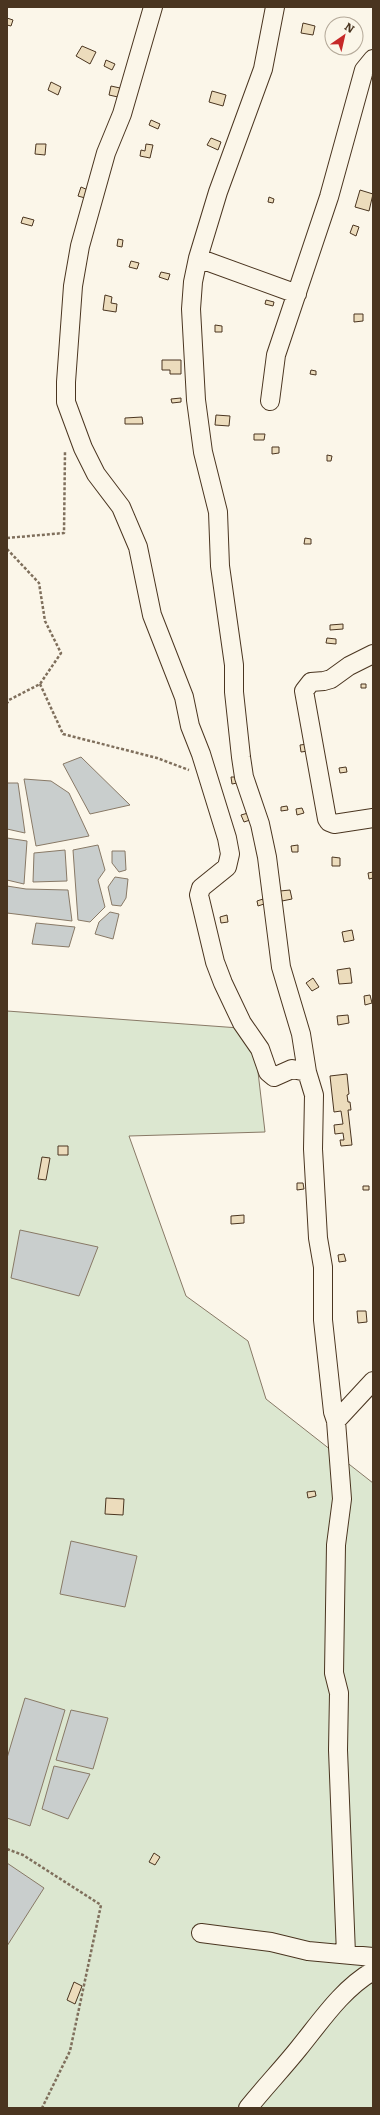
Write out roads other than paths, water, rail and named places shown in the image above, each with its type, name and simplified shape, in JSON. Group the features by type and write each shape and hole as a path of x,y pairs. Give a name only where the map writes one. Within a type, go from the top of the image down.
{"street":[{"path":"153,7 122,114 106,153 80,246 73,286 66,382 66,402 83,448 96,474 121,507 136,541 152,615 184,697 190,726 201,754 206,776 217,804 230,854 227,867 201,888 199,895 215,962 236,1012 260,1049 268,1072 274,1077 292,1069 307,1072"},
{"path":"275,7 263,69 218,192 198,258 193,282 191,309 196,400 203,452 218,512 221,579 234,665 234,692 244,777 260,824 267,857 281,967 301,1034 307,1072 314,1095 313,1149 318,1238 323,1267 323,1320 333,1412 336,1421 342,1499 336,1545 334,1672 339,1693 338,1750 346,1954"},
{"path":"270,401 276,355 329,197 364,70 373,59"},
{"path":"198,258 297,294"},
{"path":"373,654 349,666 331,679 311,682 304,692 327,819 329,822 334,824 373,818"},
{"path":"336,1421 373,1381"},
{"path":"201,1933 270,1942 308,1951 373,1957"},
{"path":"248,2108 300,2048 321,2019 361,1980 373,1972"}]}
